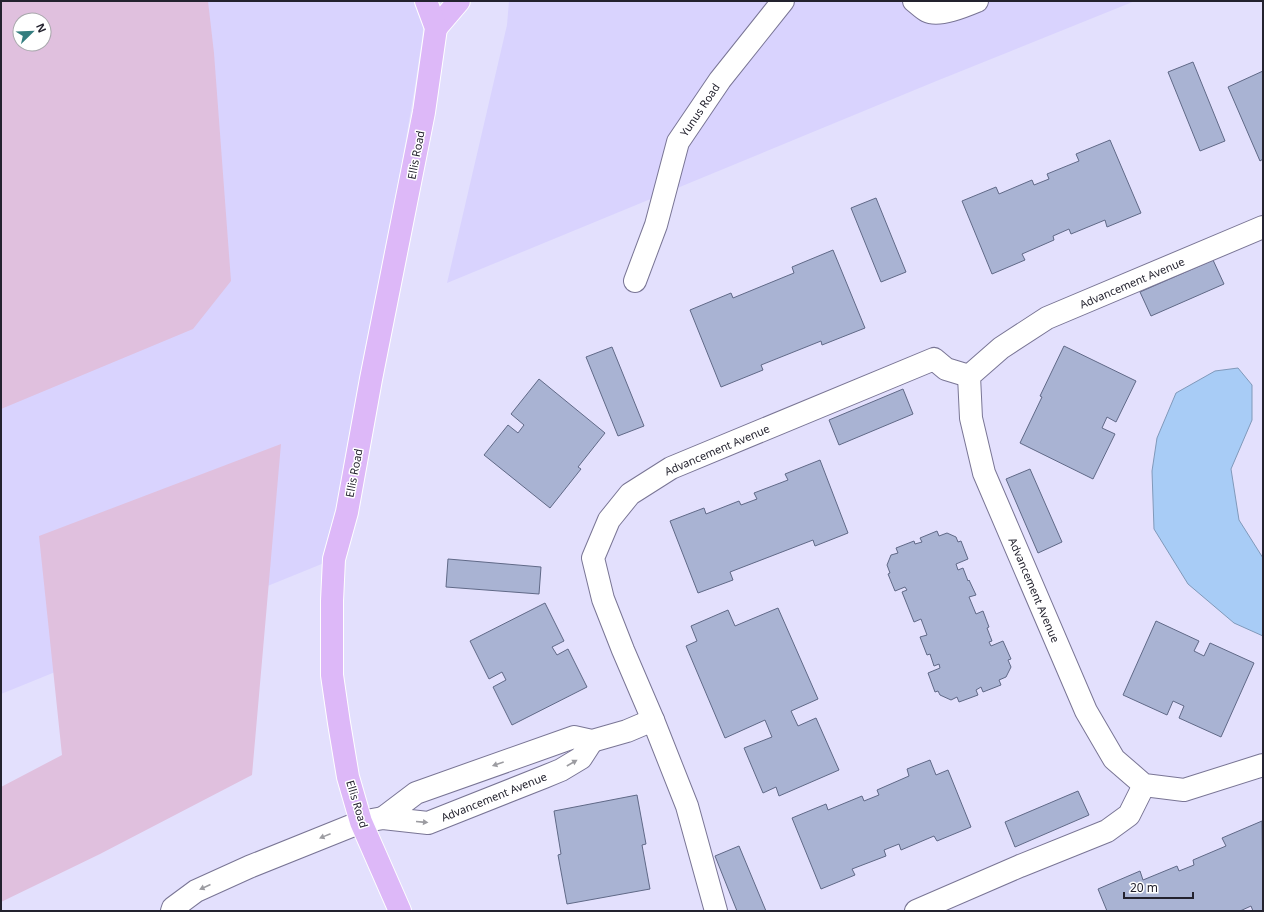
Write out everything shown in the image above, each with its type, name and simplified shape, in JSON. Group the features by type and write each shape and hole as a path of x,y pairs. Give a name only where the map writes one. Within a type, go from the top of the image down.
{"main road":[{"name":"Ellis Road","path":"400,911 361,822 348,777 332,675 331,628 334,559 347,512 424,112 436,28 426,1"},
{"path":"436,28 459,1"}],"street":[{"name":"Yunus Road","path":"635,281 656,225 678,142 720,80 783,1"},
{"path":"914,1 928,12 943,12 958,9 977,1"},
{"name":"Advancement Avenue","path":"969,376 1001,348 1047,318 1263,227"},
{"name":"Advancement Avenue","path":"716,911 687,806 603,599 593,558 609,520 630,494 670,468 934,359 946,369 969,376"},
{"name":"Advancement Avenue","path":"969,376 970,418 984,473 1076,690 1086,711 1114,759 1144,785"},
{"name":"Advancement Avenue","path":"383,818 416,793 574,737 592,741 627,731 653,720"},
{"name":"Advancement Avenue","path":"172,911 173,908 196,891 249,867 361,822 383,818 428,823 544,777 561,770 581,758 592,741"},
{"path":"534,751 544,777"},
{"path":"916,911 1020,866 1107,831 1129,815 1144,785 1184,790 1263,765"}],"shaded area":[{"path":"1,1 426,1 414,92 334,559 1,694"},
{"path":"1,1 208,1 214,53 231,281 193,329 1,409"},
{"path":"509,1 1135,1 934,82 447,283 507,25"},
{"path":"281,444 252,775 100,854 1,902 1,787 62,755 39,536"}],"water":[{"path":"1238,368 1252,385 1252,420 1231,469 1239,520 1263,558 1263,636 1234,623 1188,584 1154,529 1152,471 1157,438 1176,393 1215,371"}],"building":[{"path":"1193,62 1225,141 1200,151 1168,72"},
{"path":"1263,71 1263,159 1260,161 1228,87"},
{"path":"1110,140 1141,213 1107,227 1105,220 1071,234 1069,229 1053,236 1054,240 1022,254 1025,260 992,274 962,201 996,187 999,194 1032,180 1034,185 1049,179 1047,174 1079,161 1076,154"},
{"path":"876,198 906,272 881,282 851,208"},
{"path":"833,250 865,328 822,345 821,341 761,365 763,370 721,387 690,310 731,293 733,298 794,273 792,267"},
{"path":"1213,260 1224,284 1151,316 1140,292"},
{"path":"1064,346 1136,381 1116,422 1107,417 1102,428 1115,434 1093,479 1020,443 1042,397 1040,396"},
{"path":"612,347 644,426 618,436 586,357"},
{"path":"539,379 605,433 578,467 581,469 550,508 484,455 508,425 518,433 524,425 511,414"},
{"path":"903,389 913,414 839,445 829,420"},
{"path":"820,460 848,533 815,546 813,540 730,572 733,580 698,593 670,521 704,508 706,514 739,501 741,505 757,499 754,493 788,480 785,474"},
{"path":"1030,469 1062,542 1038,553 1006,479"},
{"path":"937,531 939,536 947,533 956,537 958,542 961,541 968,559 956,564 958,570 963,568 976,595 969,597 976,614 983,611 989,627 987,628 992,641 989,642 991,646 1003,641 1011,659 1008,660 1011,667 1006,677 999,680 1001,685 983,692 981,687 976,690 978,695 959,702 957,697 951,700 940,695 938,691 935,692 928,673 940,668 939,664 934,666 930,654 927,655 920,637 927,635 921,619 914,622 902,592 907,590 905,587 895,591 888,574 890,573 887,565 891,555 898,553 896,548 914,541 915,544 922,542 920,538"},
{"path":"448,559 541,567 539,594 446,587"},
{"path":"545,603 564,641 552,647 557,655 568,649 587,687 512,725 493,687 506,680 502,672 489,679 470,641"},
{"path":"778,608 818,699 791,711 798,726 816,718 839,770 779,796 776,787 763,793 744,748 772,737 765,720 725,738 686,646 697,641 691,626 728,610 735,626"},
{"path":"1156,621 1199,641 1194,651 1204,656 1210,643 1254,663 1221,737 1179,718 1184,706 1173,701 1167,715 1123,695"},
{"path":"930,760 936,775 948,770 971,827 937,841 934,836 901,850 899,844 884,850 886,856 852,869 855,875 821,889 792,818 826,804 828,810 862,796 864,801 879,795 877,790 909,776 907,769"},
{"path":"1078,791 1089,815 1015,847 1005,822"},
{"path":"637,795 646,844 642,845 650,889 567,904 558,855 561,854 554,811"},
{"path":"1262,821 1263,911 1253,911 1251,906 1240,911 1107,911 1098,889 1140,871 1143,880 1177,866 1179,871 1194,865 1193,860 1226,846 1222,838"},
{"path":"739,846 766,911 737,911 715,856"}]}
